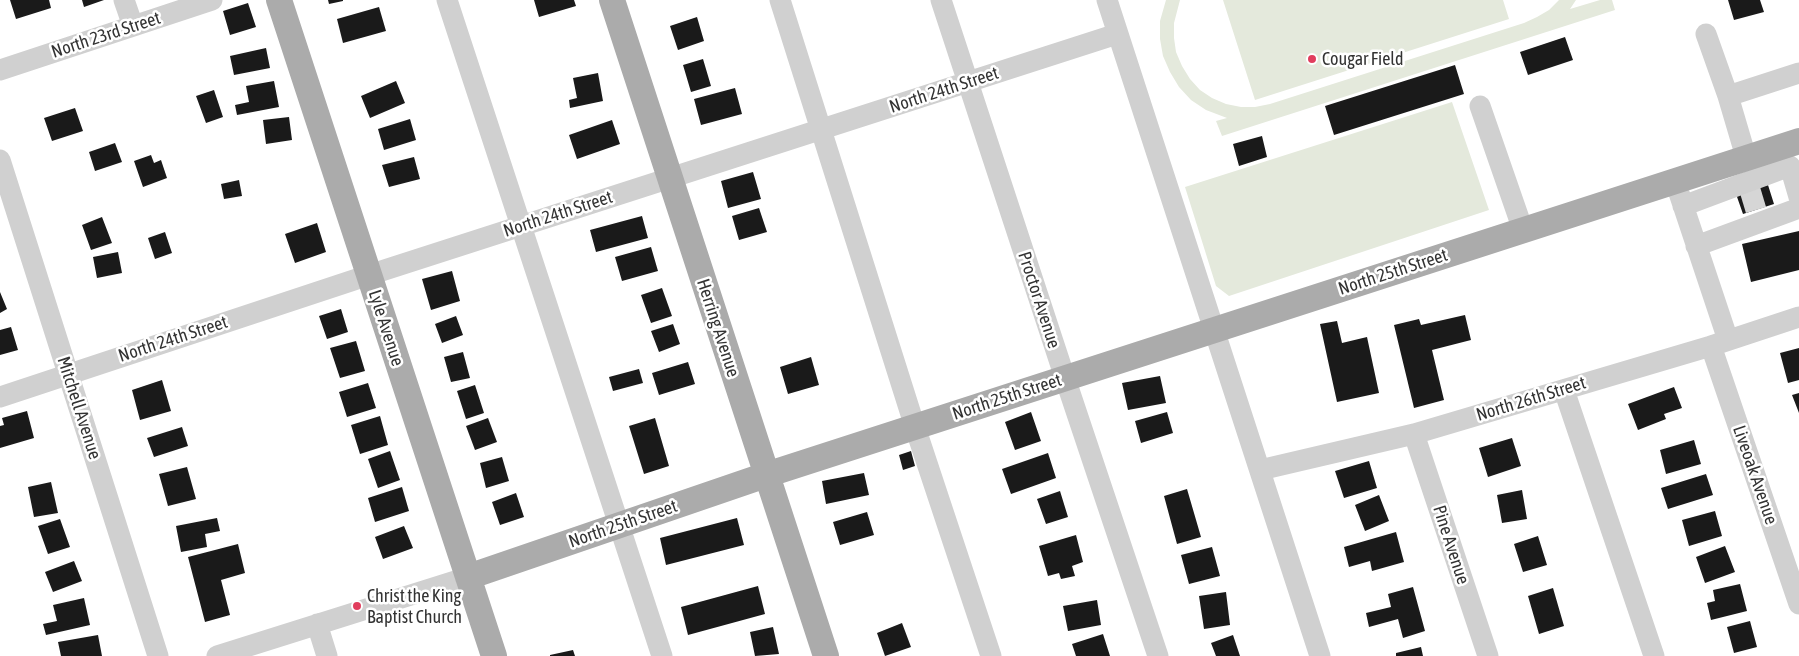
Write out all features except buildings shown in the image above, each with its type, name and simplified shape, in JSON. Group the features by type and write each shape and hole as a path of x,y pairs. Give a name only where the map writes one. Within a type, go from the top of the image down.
{"main road":[{"name":"Lyle Avenue","path":"279,0 494,656"},
{"name":"Herring Avenue","path":"612,0 826,656"},
{"name":"North 25th Street","path":"468,576 766,475 1710,169 1758,183 1799,140"}],"street":[{"path":"124,0 133,26"},
{"name":"North 23rd Street","path":"0,70 212,0"},
{"path":"447,0 662,656"},
{"path":"780,0 915,427 991,656"},
{"name":"Proctor Avenue","path":"941,0 1158,656"},
{"path":"1107,0 1320,656"},
{"name":"North 24th Street","path":"0,397 368,275 1117,34"},
{"path":"1706,34 1758,183 1799,208"},
{"path":"1728,96 1799,73"},
{"path":"1480,106 1522,230"},
{"name":"Mitchell Avenue","path":"0,160 158,656"},
{"path":"1683,206 1717,194 1758,183 1790,166 1799,197"},
{"path":"1710,169 1717,194"},
{"name":"Liveoak Avenue","path":"1675,180 1696,246 1720,343 1799,604"},
{"path":"1696,246 1758,183"},
{"name":"North 26th Street","path":"1260,470 1414,434 1720,343 1799,317"},
{"path":"1564,390 1654,656"},
{"name":"Pine Avenue","path":"1414,434 1488,656"},
{"name":"North 25th Street","path":"217,656 468,576"},
{"path":"317,624 327,656"}],"shaded area":[{"path":"1166,0 1180,0 1174,23 1174,38 1176,52 1190,79 1200,90 1212,98 1226,104 1241,107 1270,104 1524,23 1549,10 1559,0 1576,0 1570,9 1600,0 1612,0 1615,10 1222,136 1216,121 1227,118 1206,110 1191,100 1179,87 1163,56 1160,39 1160,21"},
{"name":"Cougar Field","path":"1223,0 1503,0 1509,19 1255,100"},
{"path":"1452,102 1489,210 1229,296 1216,286 1185,187"}],"tunnel":[{"path":"1750,190 1756,210"}],"place":[{"name":"Cougar Field","path":"1312,59"},
{"name":"Christ the King Baptist Church","path":"357,606"}]}
